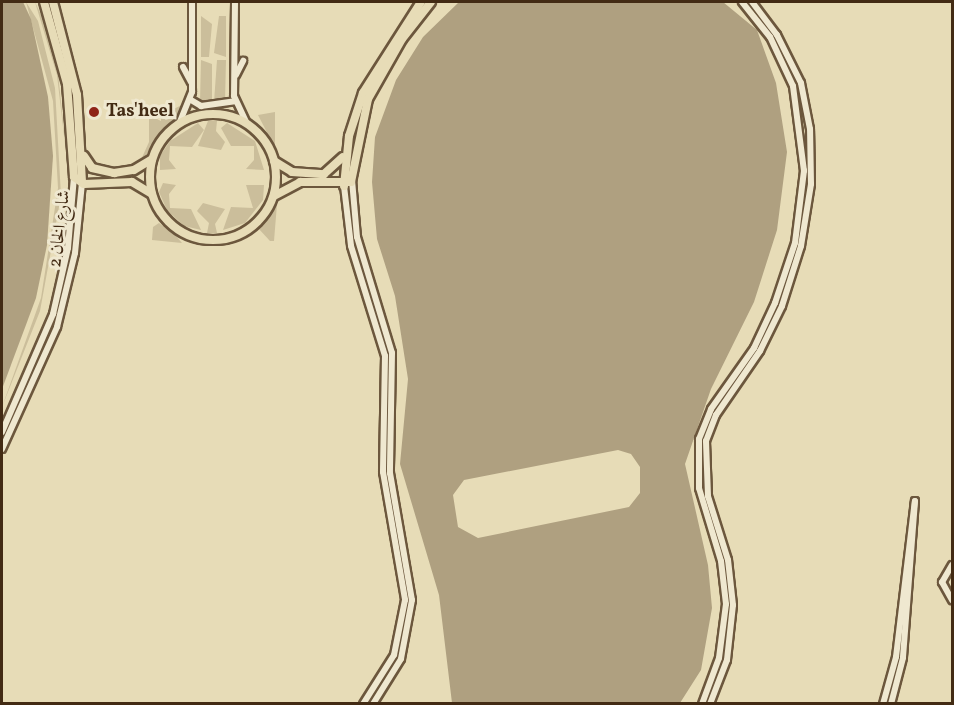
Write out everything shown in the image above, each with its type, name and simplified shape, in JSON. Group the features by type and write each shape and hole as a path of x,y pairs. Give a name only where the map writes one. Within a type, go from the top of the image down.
{"main road":[{"name":"شارع الخان 2","path":"44,2 67,84 74,177"},
{"name":"شارع الخان 2","path":"53,2 71,60 82,144 82,183"},
{"path":"344,186 367,83 421,2"},
{"path":"82,144 88,164 101,171 126,172 152,159 178,124 213,114 247,124 273,160 292,172 329,172 339,165 352,145 373,88 431,2"},
{"path":"344,186 352,180 352,145"},
{"path":"152,159 152,194"},
{"path":"273,160 273,197"},
{"path":"101,171 89,177 102,181"},
{"path":"329,172 336,178 329,182"},
{"path":"74,177 82,183 132,182 152,194 177,229 212,240 250,228 273,197 296,183 329,182 344,186"}],"street":[{"path":"178,124 190,100 192,84 192,2"},
{"path":"235,2 235,101 247,124"},
{"path":"702,704 716,668 725,626 725,583 699,488 699,439 711,409 760,337 783,282 799,223 805,161 793,86 770,38 742,2"},
{"path":"710,704 723,671 733,593 708,496 706,441 716,415 760,351 782,306 801,246 811,181 810,129 801,83 777,35 752,2"},
{"path":"234,78 243,60"},
{"path":"183,67 192,84"},
{"path":"190,100 201,106 235,101"},
{"name":"شارع الخان 2","path":"2,432 33,369 55,308 70,234 74,177"},
{"path":"352,180 357,237 392,352 390,461 394,521 405,593 404,622 390,665 363,704"},
{"name":"شارع الخان 2","path":"2,449 57,327 75,253 82,183"},
{"path":"344,186 348,234 385,356 382,455 411,622 398,666 373,704"},
{"path":"883,704 896,657 904,565 915,501 912,565 903,658 891,704"},
{"path":"904,565 912,565"},
{"path":"952,565 942,582 952,600"},
{"path":"716,668 723,671"}],"shaded area":[{"path":"2,2 23,2 31,19 48,97 53,156 47,245 36,298 2,389"},
{"path":"26,2 38,21 55,88 61,196 40,311 2,407 41,298 58,188 53,101"},
{"path":"35,2 47,27 58,73 68,170 57,75"},
{"path":"459,2 723,2 757,30 776,83 787,152 777,230 754,302 711,389 685,464 708,565 712,608 701,670 680,703 452,703 439,595 400,464 408,379 395,296 377,239 372,182 375,137 396,80 423,37","holes":["618,450 631,454 640,467 640,493 629,507 478,538 458,527 453,495 464,480"]},
{"path":"201,16 212,24 209,57 201,57"},
{"path":"219,16 226,16 226,57 214,53"},
{"path":"201,60 212,64 212,102 200,102"},
{"path":"217,60 226,60 225,102 214,102"},
{"path":"184,104 181,113 140,162 149,142 149,115 161,121 161,115"},
{"path":"275,112 275,148 258,115"},
{"path":"208,121 217,121 216,131 225,142 221,150 198,146"},
{"path":"198,123 204,130 192,147 170,146 169,160 176,169 160,170 160,156 170,141"},
{"path":"227,123 255,141 264,170 246,169 254,160 254,146 231,146 221,128"},
{"path":"163,183 176,185 169,194 170,208 191,209 201,230 184,226 167,210 159,192"},
{"path":"246,185 264,185 263,200 245,223 223,230 231,207 253,208"},
{"path":"203,203 225,209 215,224 217,233 207,233 209,223 197,211"},
{"path":"277,204 274,241 270,241 258,228"},
{"path":"159,223 182,243 152,240 153,227"}],"place":[{"name":"Tas'heel","path":"94,112"}]}
